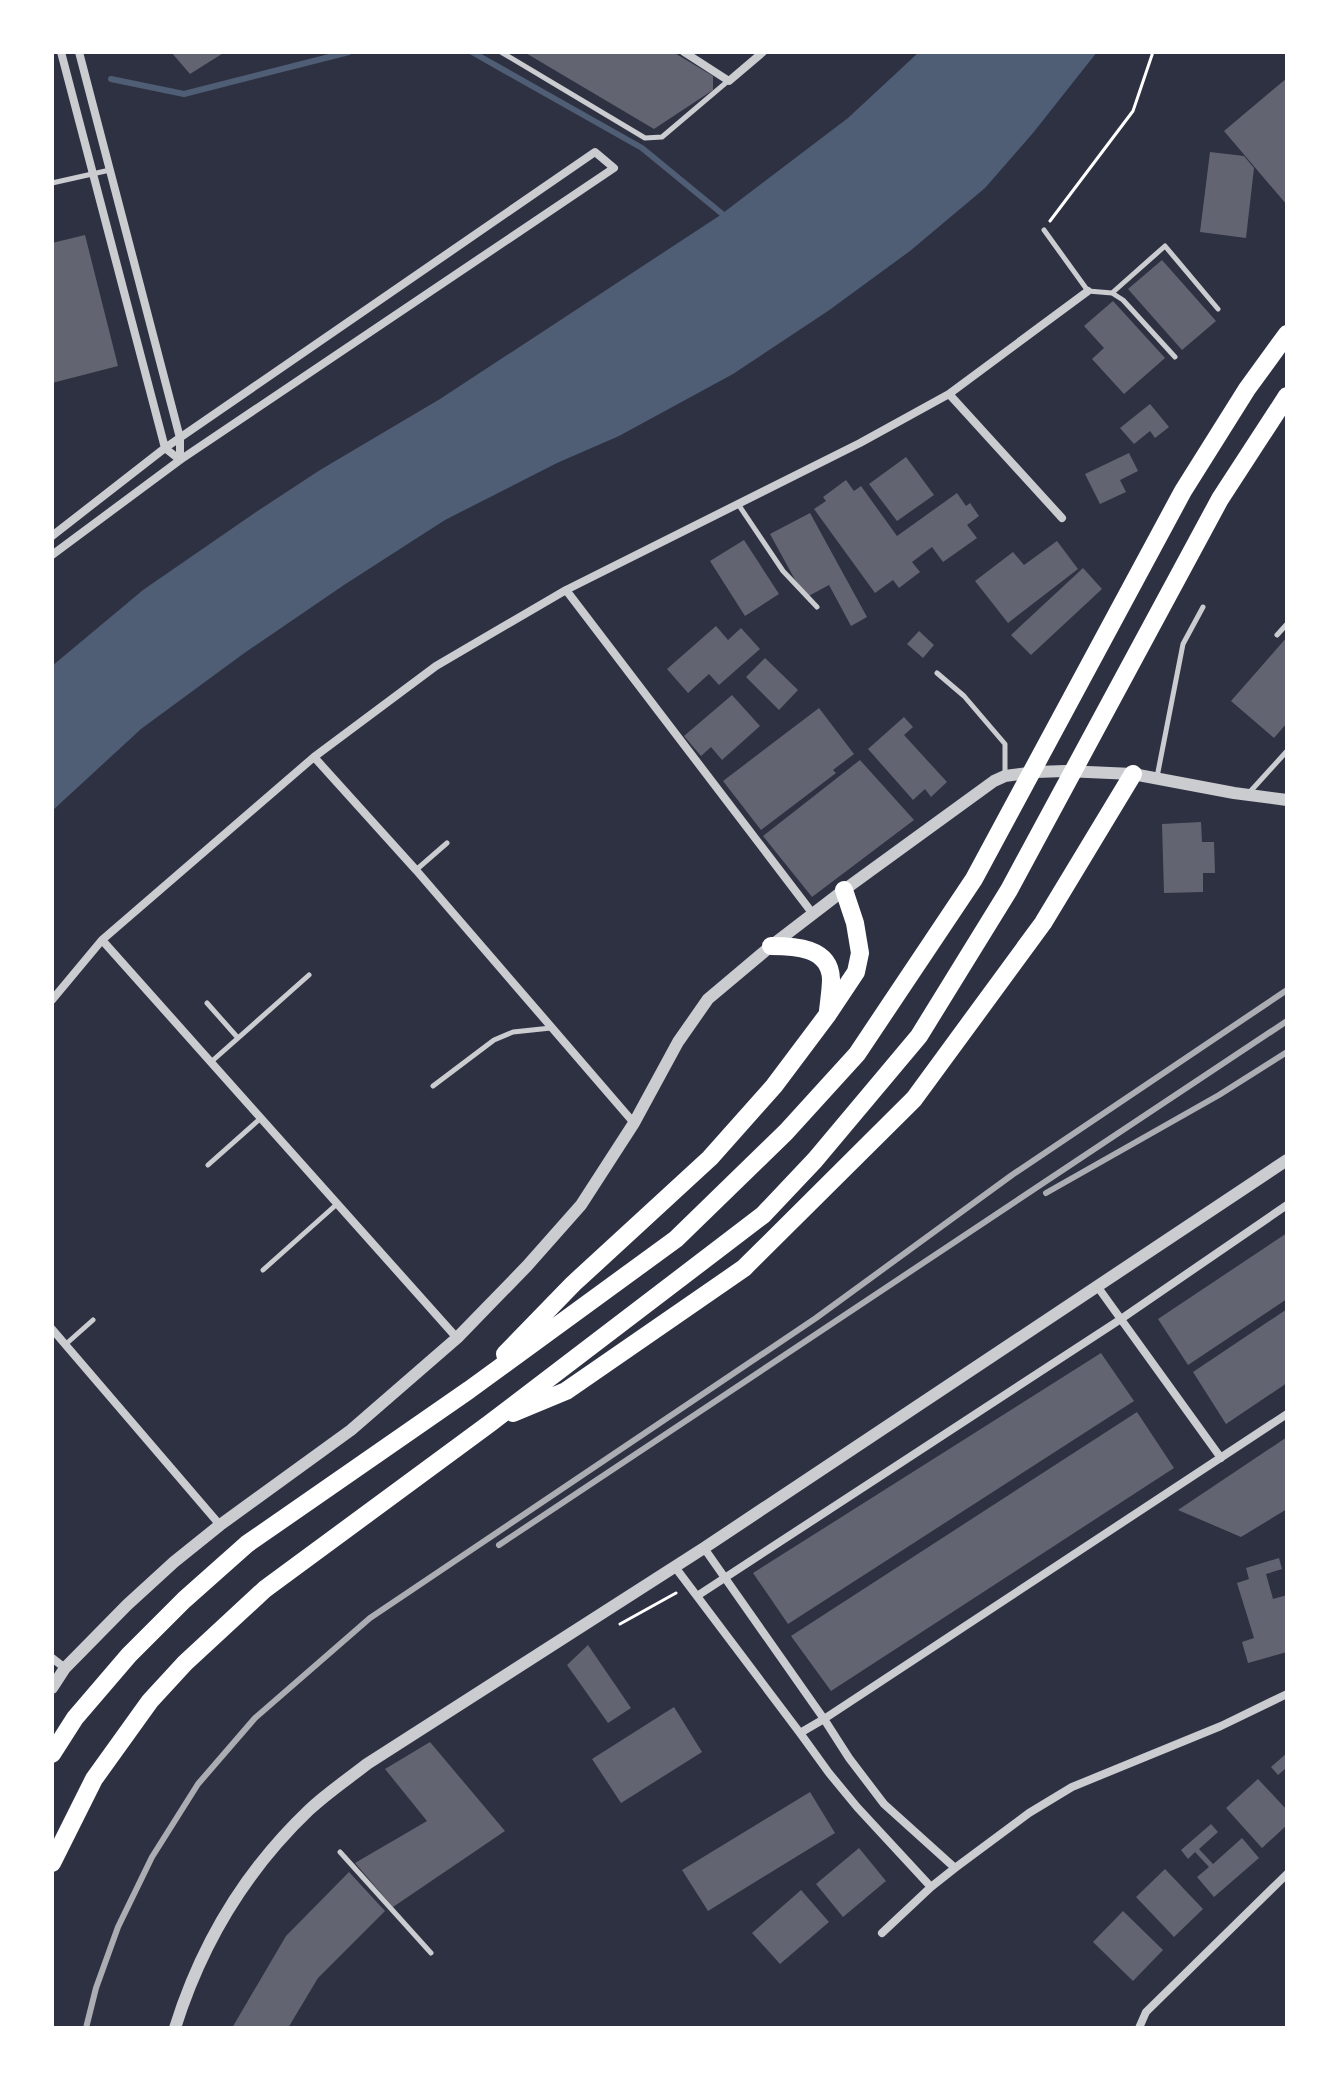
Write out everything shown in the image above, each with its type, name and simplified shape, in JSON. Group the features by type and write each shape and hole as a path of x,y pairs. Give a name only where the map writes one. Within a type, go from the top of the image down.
{"highway":[{"path":"52,1754 75,1718 129,1655 236,1553 469,1390 676,1239 786,1132 857,1054 974,879 1183,491 1247,389 1287,334"},
{"path":"52,1863 94,1779 150,1701 185,1663 265,1589 489,1424 763,1215 815,1160 919,1036 936,1009 1009,890 1220,499 1287,396"},
{"path":"489,1424 566,1391 744,1268 914,1099 1043,923 1133,774"},
{"path":"469,1390 573,1284 710,1158 774,1086 856,972 860,953 855,923 844,890"},
{"path":"771,946 808,948 823,959 831,978 828,1014"}],"street":[{"path":"61,52 165,448 180,460"},
{"path":"79,52 180,438 180,460"},
{"path":"684,52 729,81 763,52"},
{"path":"52,535 165,448 595,152 614,168 180,460 52,555"},
{"path":"52,1000 102,940 314,757 436,666 566,590 860,443 949,394 1088,291"},
{"path":"949,394 1062,518"},
{"path":"566,590 813,914"},
{"path":"314,757 416,870 634,1123"},
{"path":"52,1688 65,1668 174,1562 351,1430 457,1338 527,1266 581,1205 634,1123 678,1042 708,999 844,890 994,781 1005,776 1062,771 1133,774 1287,800"},
{"path":"102,940 457,1338"},
{"path":"175,2028 208,1945 235,1896 273,1847 310,1809 367,1764 704,1548 1287,1160"},
{"path":"697,1596 1121,1319 1287,1205"},
{"path":"1097,1286 1221,1458"},
{"path":"52,1329 220,1525"},
{"path":"800,1733 1287,1414"},
{"path":"704,1548 884,1804 955,1868"},
{"path":"675,1567 829,1773 931,1887"},
{"path":"52,1658 65,1668"},
{"path":"882,1933 955,1868 1029,1813 1072,1787 1221,1726 1287,1694"},
{"path":"1139,2028 1146,2012 1287,1874"}],"lane":[{"path":"501,52 645,138 662,137 729,81"},
{"path":"52,183 111,170"},
{"path":"1044,230 1088,291 1112,293 1123,300 1175,357"},
{"path":"1112,293 1165,246 1218,309"},
{"path":"738,504 783,571 817,607"},
{"path":"52,535 65,544"},
{"path":"1157,778 1183,644 1203,607"},
{"path":"1277,635 1287,624"},
{"path":"937,673 964,696 1005,744 1005,776"},
{"path":"1247,795 1287,751"},
{"path":"416,870 447,843"},
{"path":"211,1062 309,975"},
{"path":"207,1003 238,1038"},
{"path":"433,1086 494,1040 513,1032 553,1027"},
{"path":"208,1165 261,1118"},
{"path":"263,1270 337,1204"},
{"path":"65,1344 93,1320"},
{"path":"340,1852 431,1953"}],"path":[{"path":"1044,230 1133,111 1153,52"},
{"path":"620,1624 689,1585"}],"water":[{"path":"919,52 1097,52 985,188 910,251 828,311 733,374 619,436 557,463 445,520 344,585 141,729 52,811 52,666 143,590 256,512 440,399 719,216 848,118"}],"building":[{"path":"171,52 225,52 190,74"},
{"path":"524,52 673,52 713,76 713,90 654,129"},
{"path":"1287,78 1287,205 1224,131"},
{"path":"1210,152 1244,156 1254,168 1246,238 1200,232"},
{"path":"85,235 118,366 52,383 52,243"},
{"path":"1162,260 1216,321 1182,350 1128,289"},
{"path":"1113,301 1165,358 1124,394 1092,359 1104,348 1084,326"},
{"path":"1150,404 1169,427 1155,438 1150,431 1134,444 1120,428"},
{"path":"1129,453 1138,471 1120,480 1126,492 1100,504 1085,474"},
{"path":"906,457 934,495 897,521 869,484"},
{"path":"846,480 854,491 861,486 897,536 957,493 966,506 970,503 979,516 967,525 977,538 943,562 932,547 912,562 920,572 899,588 893,580 875,593 814,509 826,501 823,497"},
{"path":"810,513 867,617 851,626 829,585 805,598 770,534"},
{"path":"744,540 779,594 745,616 710,561"},
{"path":"1057,541 1078,569 1008,623 975,581 1013,552 1024,565"},
{"path":"1083,568 1102,589 1031,655 1011,635"},
{"path":"716,626 728,640 741,628 760,649 719,685 709,674 688,693 667,669"},
{"path":"919,631 934,645 923,658 907,644"},
{"path":"1287,637 1287,723 1274,738 1231,701"},
{"path":"765,658 798,690 779,710 746,677"},
{"path":"732,695 760,726 722,760 711,747 701,756 684,736"},
{"path":"819,708 854,754 833,770 836,773 761,830 723,781"},
{"path":"904,717 913,727 904,735 947,782 931,797 925,789 913,800 868,749"},
{"path":"860,760 914,820 812,897 763,836"},
{"path":"1201,822 1202,842 1214,842 1215,873 1203,873 1203,892 1164,893 1162,824"},
{"path":"1287,1233 1287,1299 1188,1365 1158,1319"},
{"path":"1287,1309 1287,1383 1226,1424 1193,1372"},
{"path":"1101,1353 1134,1401 788,1624 753,1573"},
{"path":"1137,1412 1174,1468 831,1691 791,1636"},
{"path":"1287,1437 1287,1509 1241,1537 1178,1510"},
{"path":"1279,1558 1282,1569 1266,1574 1273,1599 1287,1595 1287,1652 1248,1663 1242,1642 1254,1638 1237,1583 1249,1579 1246,1568"},
{"path":"588,1645 631,1708 608,1723 567,1665"},
{"path":"674,1707 702,1752 621,1803 592,1759"},
{"path":"430,1742 505,1831 393,1907 355,1863 427,1821 385,1769"},
{"path":"1287,1753 1287,1771 1285,1769 1278,1775 1271,1767"},
{"path":"1258,1779 1287,1810 1287,1825 1262,1848 1226,1808"},
{"path":"810,1792 835,1833 708,1911 682,1870"},
{"path":"1211,1824 1218,1832 1199,1849 1213,1864 1242,1838 1259,1858 1214,1897 1197,1877 1209,1867 1195,1852 1188,1859 1181,1850"},
{"path":"859,1848 886,1881 843,1917 816,1884"},
{"path":"1165,1869 1203,1909 1174,1937 1136,1897"},
{"path":"349,1872 385,1911 318,1978 288,2028 232,2028 286,1936"},
{"path":"801,1890 829,1922 780,1964 752,1933"},
{"path":"1123,1911 1163,1950 1133,1981 1093,1942"}],"waterway":[{"path":"111,79 184,94 349,52"},
{"path":"472,52 642,148 726,217"}],"railway":[{"path":"86,2028 96,1988 118,1927 152,1857 198,1784 255,1718 370,1618 816,1318 1012,1175 1287,990"},
{"path":"499,1545 1287,1021"},
{"path":"1046,1193 1219,1095 1287,1052"}]}
